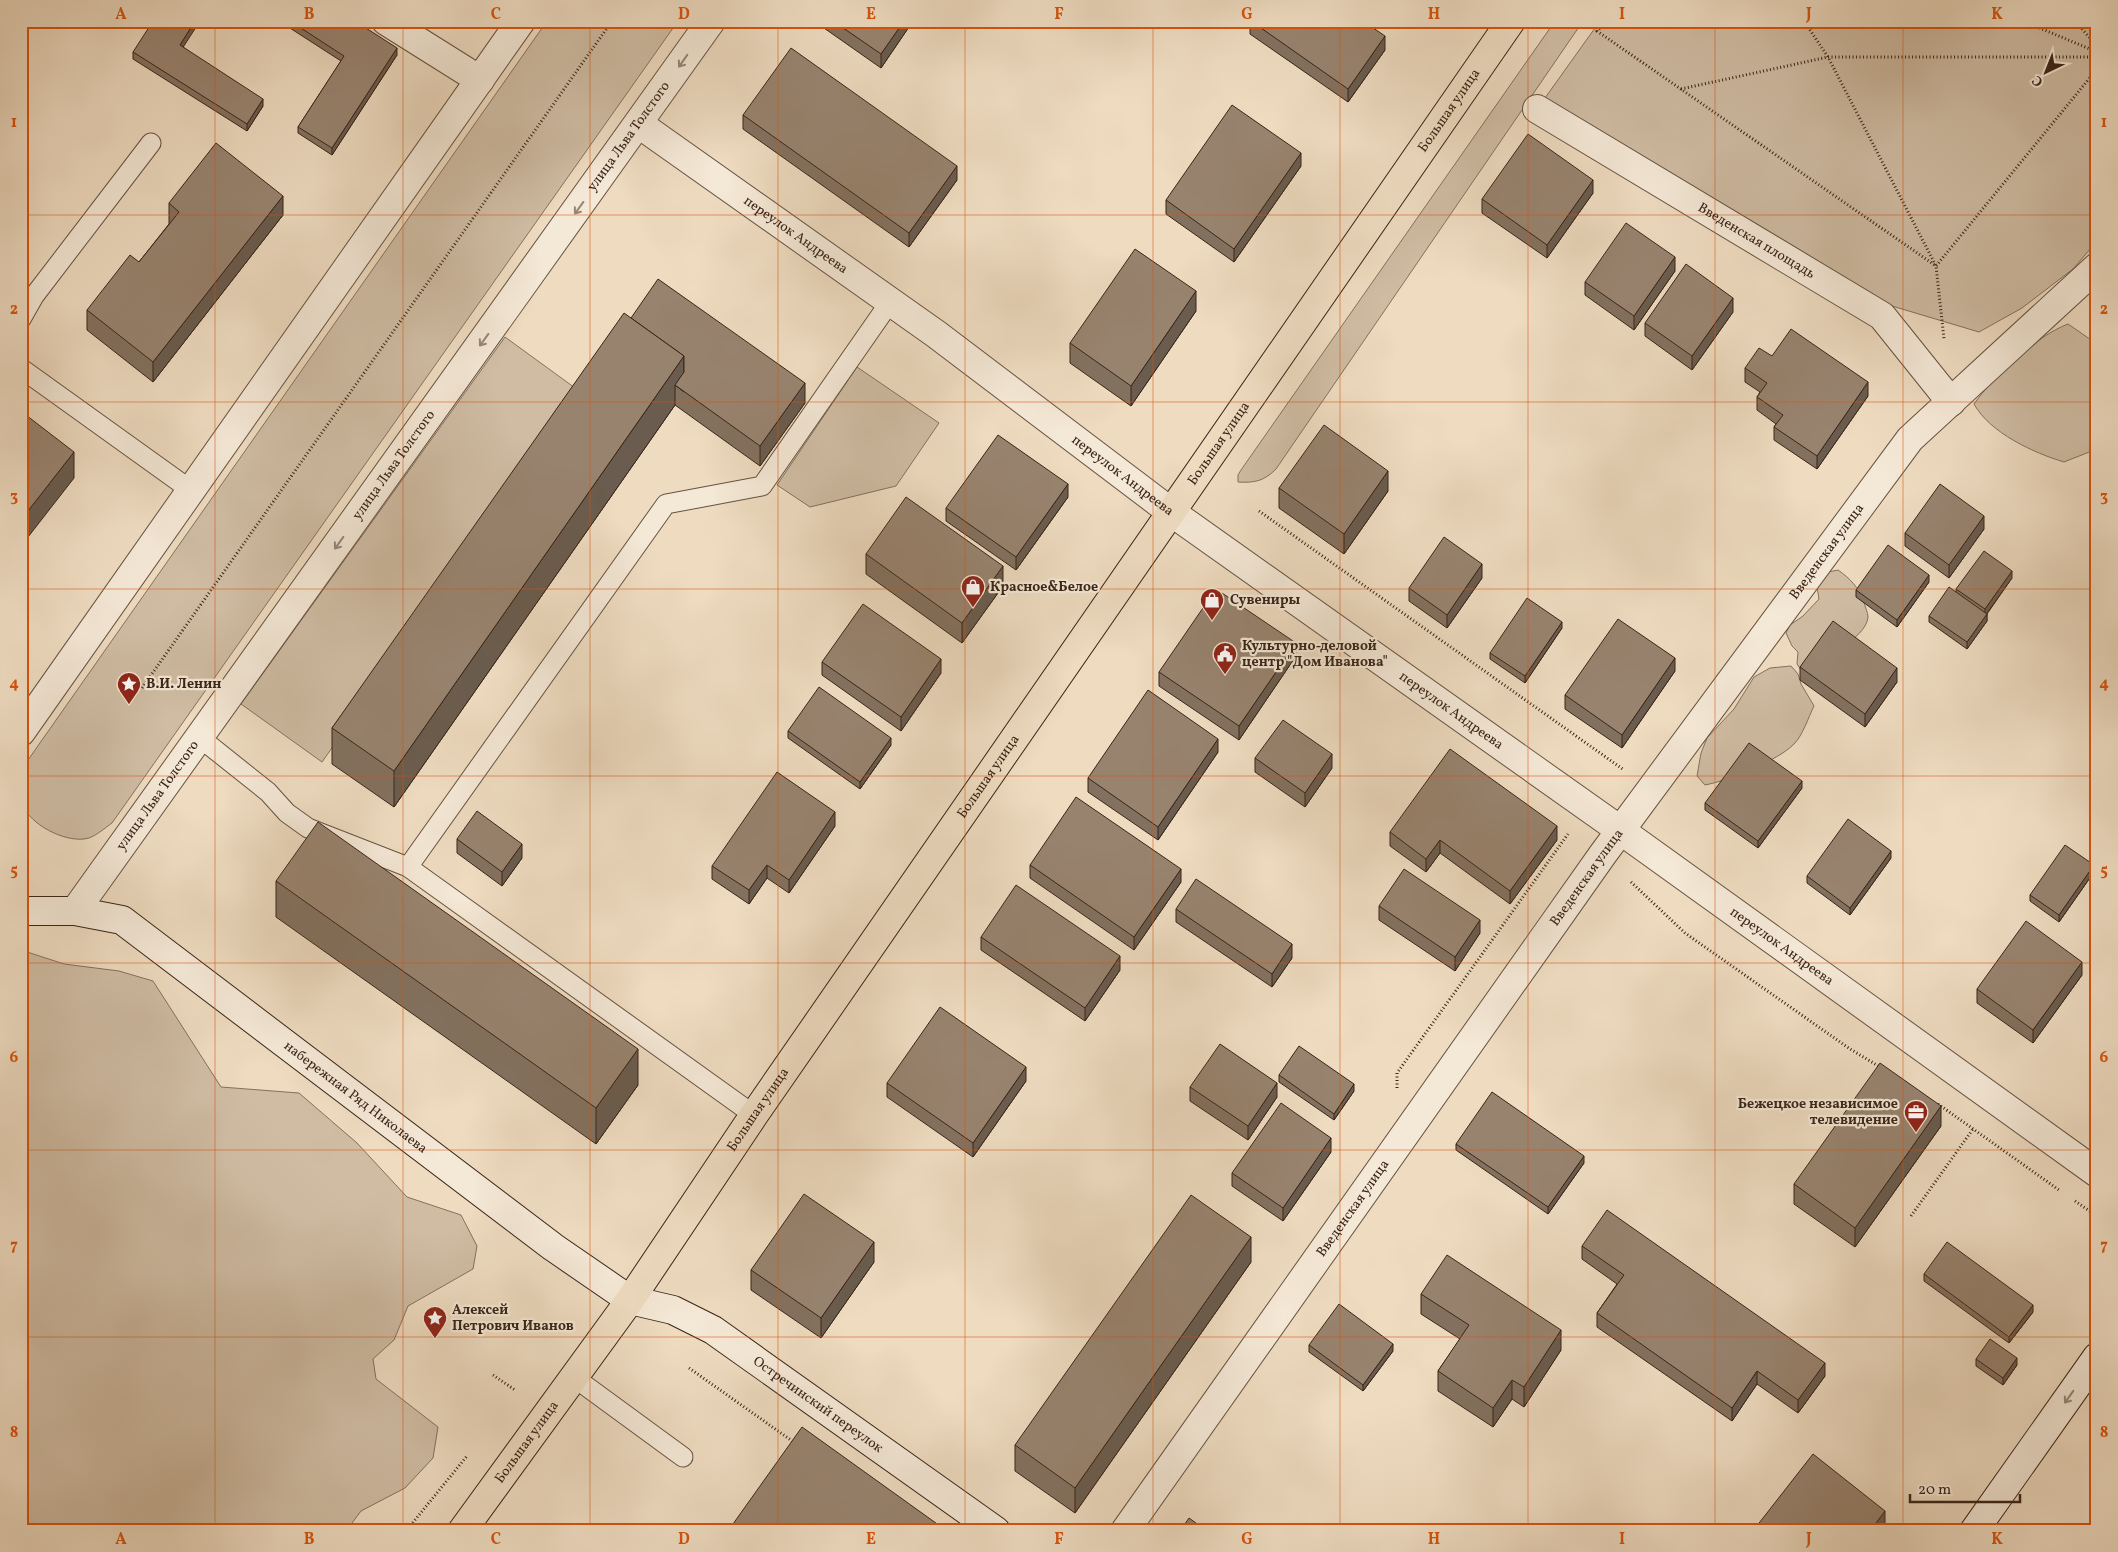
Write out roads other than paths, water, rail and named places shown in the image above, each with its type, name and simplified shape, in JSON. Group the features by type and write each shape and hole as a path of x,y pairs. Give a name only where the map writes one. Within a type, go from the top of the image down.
{"main road":[{"name":"Большая улица","path":"462,1531 630,1300 754,1115 1511,21"}],"street":[{"path":"386,21 480,80"},
{"path":"21,732 521,21"},
{"name":"улица Льва Толстого","path":"75,911 640,124 711,21"},
{"name":"Введенская площадь","path":"1537,109 1882,316 1951,402"},
{"name":"переулок Андреева","path":"640,124 890,302 1171,512 1588,807 2097,1173"},
{"name":"Введенская улица","path":"1125,1531 1602,854 1910,439 2097,267"},
{"name":"набережная Ряд Николаева","path":"21,911 75,911 122,920 546,1241 630,1300"},
{"name":"Остречинский переулок","path":"630,1300 673,1310 713,1330 996,1531"},
{"path":"1974,1531 2097,1357"}],"lane":[{"path":"21,319 34,296 151,143"},
{"path":"408,867 666,504 762,486 890,302"},
{"path":"21,369 192,491"},
{"path":"199,737 268,792 286,813 308,828 408,867 754,1115"},
{"path":"575,1378 683,1457"}],"place":[{"name":"Красное&Белое","path":"973,608"},
{"name":"Сувениры","path":"1212,621"},
{"name":"Культурно-деловой центр \"Дом Иванова\"","path":"1225,675"},
{"name":"В.И. Ленин","path":"129,705"},
{"name":"Бежецкое независимое телевидение","path":"1916,1133"},
{"name":"Алексей Петрович Иванов","path":"435,1339"}]}
